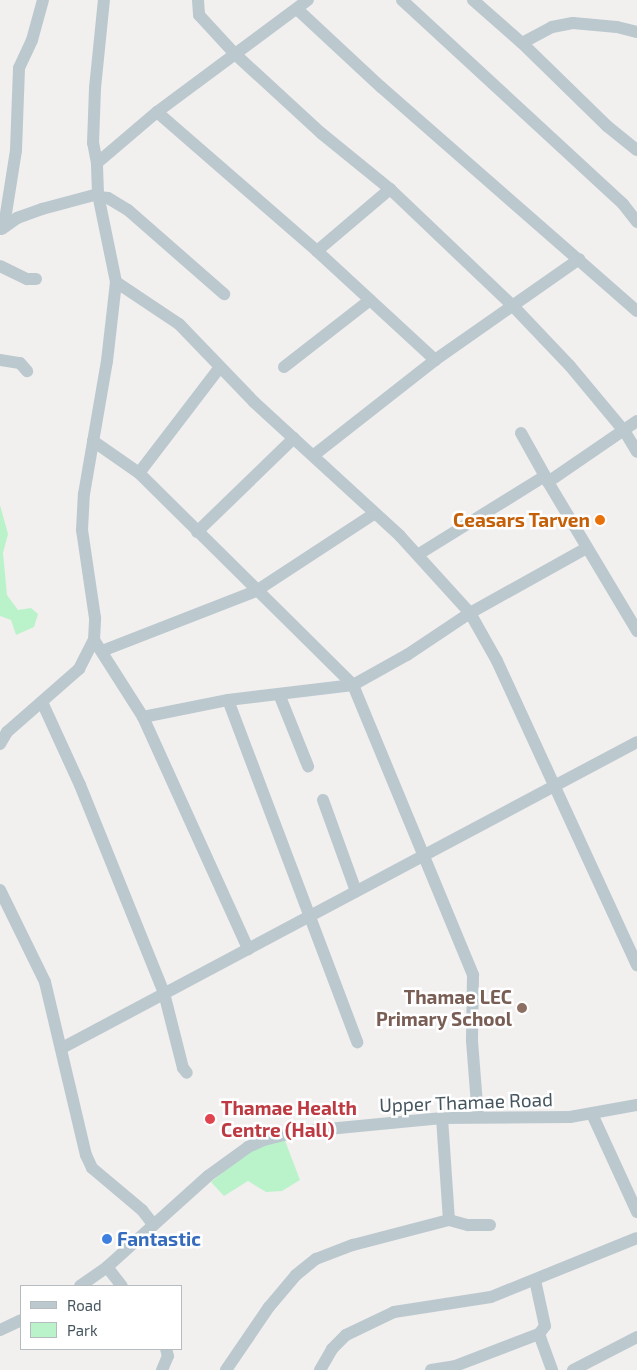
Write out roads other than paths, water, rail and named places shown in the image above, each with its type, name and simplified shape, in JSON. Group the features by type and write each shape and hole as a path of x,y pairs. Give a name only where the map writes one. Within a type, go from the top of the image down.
{"street":[{"path":"1,227 16,150 16,82 43,0"},
{"path":"0,744 7,732 80,669 94,640 95,618 82,530 93,441 107,362 116,282 99,196 97,163 93,143 95,88 104,0"},
{"path":"198,0 199,15 236,54 321,133 390,189 513,306 570,366 625,432 637,452"},
{"path":"97,163 157,112 308,0"},
{"path":"402,0 623,204 637,222"},
{"path":"473,0 522,43 607,126 637,150"},
{"path":"296,9 381,87 637,311"},
{"path":"522,43 552,27 573,24 617,27 637,32"},
{"path":"157,112 317,251 434,360"},
{"path":"317,251 390,189"},
{"path":"1,227 42,209 99,196 108,198 128,210 224,294"},
{"path":"314,455 434,360 578,259"},
{"path":"0,266 27,279 36,280"},
{"path":"116,282 179,324 220,367 294,438 419,554 470,613 497,661 552,785 637,965"},
{"path":"284,367 370,300"},
{"path":"0,360 20,363 27,371"},
{"path":"139,473 220,367"},
{"path":"419,554 625,432 637,421"},
{"path":"521,433 546,479 637,631"},
{"path":"197,532 294,438"},
{"path":"93,441 139,473 353,685 473,975 472,1040 478,1117"},
{"path":"102,651 256,591 375,513"},
{"path":"143,717 228,700 353,685 408,655 470,613 588,548"},
{"path":"94,640 143,717 248,949"},
{"path":"279,694 308,766"},
{"path":"228,700 357,1042"},
{"path":"42,702 80,785 164,993 183,1068 187,1073"},
{"path":"62,1048 311,917 423,853 637,742"},
{"path":"323,800 356,891"},
{"path":"0,890 45,982 62,1048 81,1138 92,1168 142,1210 153,1224"},
{"name":"Upper Thamae Road","path":"81,1285 106,1267 208,1176 248,1147 264,1140 297,1132 442,1118 551,1117 592,1114 637,1104"},
{"path":"592,1114 637,1212"},
{"path":"442,1118 449,1220"},
{"path":"226,1370 274,1301 296,1275 316,1259 353,1244 449,1220 468,1225 490,1225"},
{"path":"320,1370 332,1349 346,1335 394,1312 491,1297 535,1280 577,1260 637,1238"},
{"path":"106,1267 121,1285"},
{"path":"431,1370 456,1366 539,1334 545,1326 535,1280"},
{"path":"0,1330 20,1320"},
{"path":"539,1334 552,1370"},
{"path":"573,1370 637,1337"},
{"path":"162,1370 168,1356 166,1350"}],"place":[{"name":"Ceasars Tarven","path":"600,520"},
{"name":"Thamae LEC Primary School","path":"522,1008"},
{"name":"Thamae Health Centre (Hall)","path":"210,1119"},
{"name":"Fantastic","path":"107,1239"}]}
